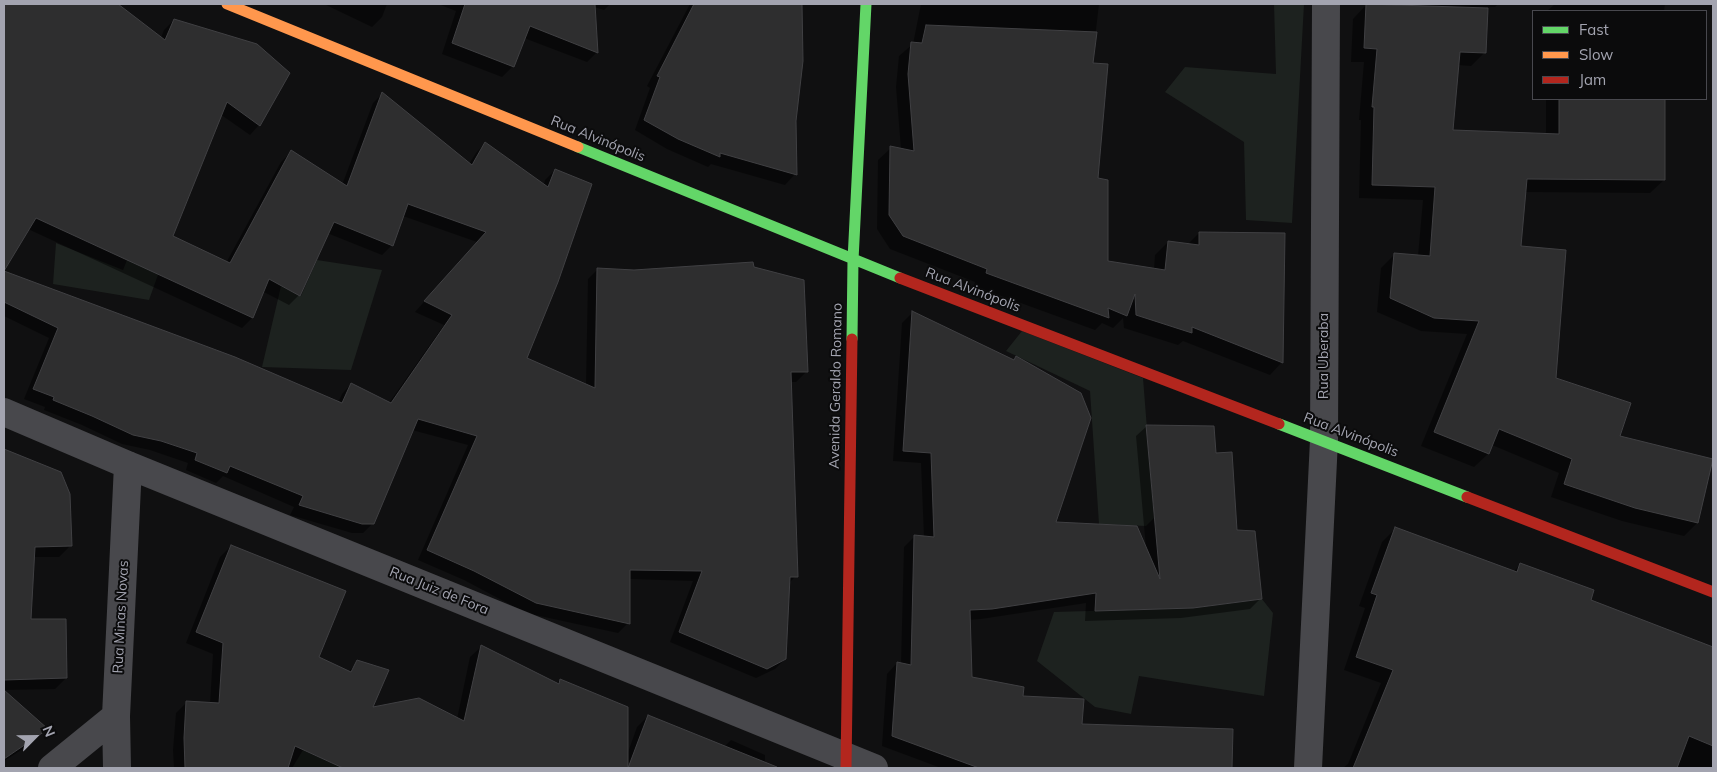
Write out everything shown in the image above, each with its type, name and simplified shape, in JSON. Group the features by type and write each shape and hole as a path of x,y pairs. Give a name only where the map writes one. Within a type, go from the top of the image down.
{"street":[{"name":"Rua Alvinópolis","path":"227,4 853,260 1324,440 1713,592"},
{"name":"Avenida Geraldo Romano","path":"846,763 853,260 866,4"},
{"name":"Rua Uberaba","path":"1308,768 1324,440 1326,4"},
{"name":"Rua Juiz de Fora","path":"4,412 846,763 874,768"},
{"name":"Rua Minas Novas","path":"117,768 116,716 128,465"},
{"path":"52,768 116,716"}],"shaded area":[{"path":"1274,4 1304,4 1292,223 1246,220 1244,142 1165,92 1185,67 1276,74"},
{"path":"140,227 173,233 149,300 53,284 56,243 123,270"},
{"path":"317,260 382,270 351,370 262,367 281,286 301,296"},
{"path":"1022,331 1143,378 1154,518 1146,526 1099,524 1090,391 1006,351"},
{"path":"1262,599 1273,613 1264,696 1139,676 1131,714 1095,707 1037,661 1054,612 1193,608"},
{"path":"303,750 343,768 292,768"}],"building":[{"path":"4,4 118,4 165,40 174,19 257,44 290,73 260,126 227,102 173,236 230,263 291,150 347,186 382,92 472,165 485,142 548,187 555,169 592,184 558,282 527,358 595,388 597,268 634,270 753,262 754,267 804,280 808,372 791,372 798,577 790,577 786,659 767,669 679,632 702,571 630,570 630,624 536,603 474,571 427,550 477,436 418,419 374,524 362,524 299,505 303,496 230,466 227,473 195,460 197,453 161,441 133,435 53,400 54,397 33,389 58,328 4,302","holes":["408,204 486,232 424,301 452,315 391,403 351,383 342,403 235,357 4,271 36,218 253,318 269,279 300,296 334,222 393,246"]},
{"path":"465,4 595,4 598,53 530,26 514,67 452,43"},
{"path":"694,4 802,4 803,61 796,121 797,175 720,153 720,157 678,139 644,120 660,77 657,76"},
{"path":"1366,4 1488,8 1486,53 1460,52 1453,130 1559,134 1559,100 1665,100 1665,180 1527,179 1521,246 1566,250 1556,378 1631,403 1620,436 1713,459 1698,523 1635,508 1564,484 1572,459 1499,429 1489,454 1434,432 1479,321 1434,318 1390,298 1394,253 1430,256 1435,187 1372,185 1374,107 1372,107 1377,49 1364,48"},
{"path":"926,25 1097,32 1093,63 1108,64 1098,178 1108,180 1108,261 1165,270 1168,241 1199,245 1199,232 1285,233 1283,363 1192,327 1192,333 1136,315 1135,294 1127,316 1108,308 1109,318 986,273 987,269 903,236 889,215 890,146 914,151 908,74 911,42 922,43"},
{"path":"912,311 1014,360 1016,356 1081,393 1091,418 1056,522 1137,526 1160,579 1146,425 1214,426 1216,453 1232,452 1237,530 1255,531 1262,599 1193,608 1095,611 1096,593 992,609 970,610 972,677 1024,687 1023,696 1084,699 1082,724 1233,729 1232,768 979,768 892,736 897,662 911,665 914,535 934,537 931,453 903,451"},
{"path":"4,449 61,472 70,494 72,546 35,547 31,619 66,619 67,678 4,680"},
{"path":"1395,527 1517,572 1520,563 1594,590 1591,600 1713,647 1713,746 1689,736 1677,768 1353,768 1393,670 1356,657 1377,595 1371,593"},
{"path":"231,545 346,591 319,657 351,672 357,660 389,670 373,707 419,698 464,721 481,645 559,684 560,679 628,707 628,768 343,768 295,746 288,768 185,768 186,701 219,703 223,643 196,632"},
{"path":"4,690 48,729 4,759"},
{"path":"648,715 777,767 777,768 628,768"}],"traffic: fast":[{"path":"852,339 853,260 866,4"},
{"path":"578,147 900,278"},
{"path":"1279,424 1467,497"}],"traffic: slow":[{"path":"227,4 578,147"}],"traffic: jam":[{"path":"900,278 1279,424"},
{"path":"846,768 852,339"},
{"path":"1467,497 1713,592"}]}
